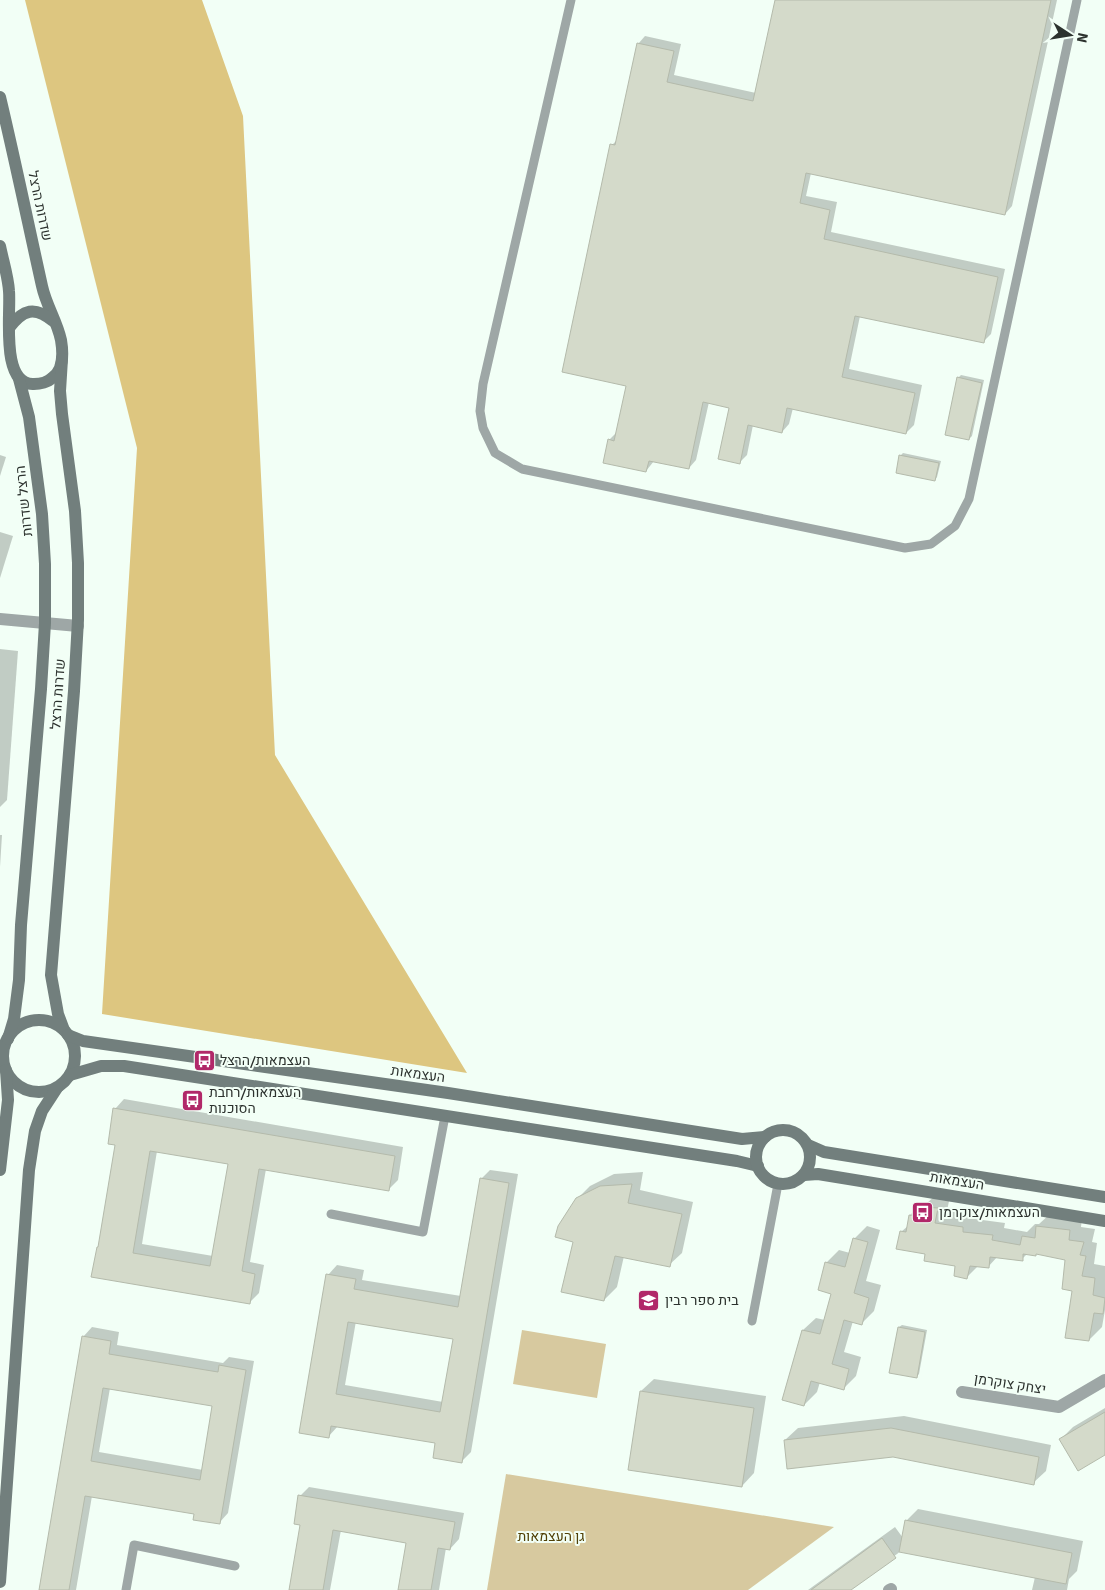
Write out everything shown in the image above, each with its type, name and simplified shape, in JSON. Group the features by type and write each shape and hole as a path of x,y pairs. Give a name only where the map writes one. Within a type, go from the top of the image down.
{"main road":[{"name":"שדרות הרצל","path":"0,97 42,288 53,321"},
{"path":"0,246 9,288 9,328 4,347 19,378 29,384 40,384 52,379 60,370 62,359 61,340 53,321 43,312 35,311 25,313 16,318 9,328"},
{"name":"שדרות הרצל","path":"62,359 60,391 76,537 78,626 51,975 58,1014 66,1032"},
{"name":"הרצל שדרות","path":"19,378 29,417 42,514 45,564 44,623"},
{"name":"שדרות הרצל","path":"8,1039 14,1019 19,980 21,925 41,689 44,623"},
{"path":"0,1170 8,1100 4,1056 8,1039 24,1024 34,1021 45,1021 55,1024 66,1032 73,1044 75,1055 70,1075"},
{"name":"העצמאות","path":"66,1032 83,1041 448,1093 742,1139 765,1137"},
{"path":"5,1065 12,1079 25,1089 47,1092 57,1088"},
{"path":"0,1582 29,1170 35,1131 42,1110 57,1088 70,1075 101,1066 124,1066 737,1161 758,1166"},
{"path":"786,1129 802,1136 808,1145 811,1160 804,1176 797,1181 788,1184 778,1184 762,1174 756,1157 757,1148 765,1137 777,1130 786,1129"},
{"name":"העצמאות","path":"808,1145 824,1152 1105,1198"},
{"name":"העצמאות","path":"804,1176 818,1174 1105,1221"}],"street":[{"path":"0,619 78,626"},
{"name":"יצחק צוקרמן","path":"962,1392 1060,1408 1105,1380"}],"lane":[{"path":"571,0 483,384 480,411 483,428 495,453 522,470 905,548 931,544 955,526 969,499 1077,0"},
{"path":"331,1214 423,1232 444,1116"},
{"path":"752,1321 778,1184"},
{"path":"126,1590 134,1546 235,1566"}],"green space":[{"path":"522,1330 606,1344 597,1398 513,1384"},
{"name":"גן העצמאות","path":"506,1474 834,1527 748,1590 487,1590"}],"shaded area":[{"path":"25,0 202,0 243,116 275,755 467,1073 102,1014 137,448"}],"building":[{"path":"775,0 1051,0 1005,215 806,173 800,203 830,210 824,239 998,277 984,343 855,316 842,377 915,393 906,434 787,408 782,433 748,425 740,464 718,459 729,408 703,402 689,469 649,461 646,472 603,463 608,439 614,441 626,386 562,372 610,144 615,145 637,43 674,51 667,82 753,101"},
{"path":"957,377 982,383 969,440 945,435"},
{"path":"899,455 939,463 935,481 896,473"},
{"path":"113,1108 395,1156 389,1191 259,1169 242,1271 255,1274 250,1304 91,1277 98,1247 115,1145 108,1144","holes":["150,1151 228,1164 210,1266 133,1253"]},
{"path":"480,1178 509,1183 462,1463 433,1458 435,1443 331,1426 329,1438 299,1433 326,1274 356,1279 354,1289 458,1307","holes":["348,1322 453,1339 440,1412 336,1394"]},
{"path":"632,1184 628,1203 682,1214 670,1267 615,1256 604,1301 561,1292 573,1242 555,1237 558,1226 576,1198 600,1186"},
{"path":"922,1207 938,1208 935,1223 963,1227 963,1232 993,1235 992,1240 1020,1245 1022,1236 1035,1238 1036,1226 1070,1230 1069,1240 1084,1242 1080,1255 1086,1256 1082,1276 1095,1278 1093,1295 1105,1298 1103,1314 1094,1313 1089,1341 1065,1338 1072,1291 1062,1289 1065,1260 1036,1254 1036,1256 1023,1254 1023,1261 990,1257 989,1268 970,1266 967,1279 954,1276 955,1266 924,1261 925,1254 896,1249 900,1231 906,1232 909,1215 922,1217"},
{"path":"853,1238 868,1242 854,1293 869,1298 862,1325 844,1320 832,1364 849,1369 844,1390 811,1381 804,1406 782,1400 802,1330 820,1334 831,1294 818,1290 825,1262 845,1267"},
{"path":"898,1327 925,1332 917,1378 889,1373"},
{"path":"82,1336 111,1341 109,1354 218,1372 219,1365 246,1370 220,1524 193,1520 194,1514 85,1496 69,1590 39,1590","holes":["103,1388 212,1406 200,1480 91,1461"]},
{"path":"640,1391 754,1408 742,1487 628,1470"},
{"path":"1105,1412 1105,1455 1078,1471 1059,1439"},
{"path":"891,1428 1039,1457 1034,1485 893,1457 787,1469 784,1440"},
{"path":"298,1495 455,1522 450,1550 438,1548 431,1590 398,1590 406,1543 333,1530 323,1590 289,1590 300,1525 294,1524"},
{"path":"905,1520 1072,1553 1066,1584 899,1552"},
{"path":"882,1538 896,1558 851,1590 811,1590"}],"place":[{"name":"העצמאות/הרצל","path":"204,1060"},
{"name":"העצמאות/רחבת הסוכנות","path":"193,1100"},
{"name":"העצמאות/צוקרמן","path":"923,1212"},
{"name":"בית ספר רבין","path":"649,1300"}]}
